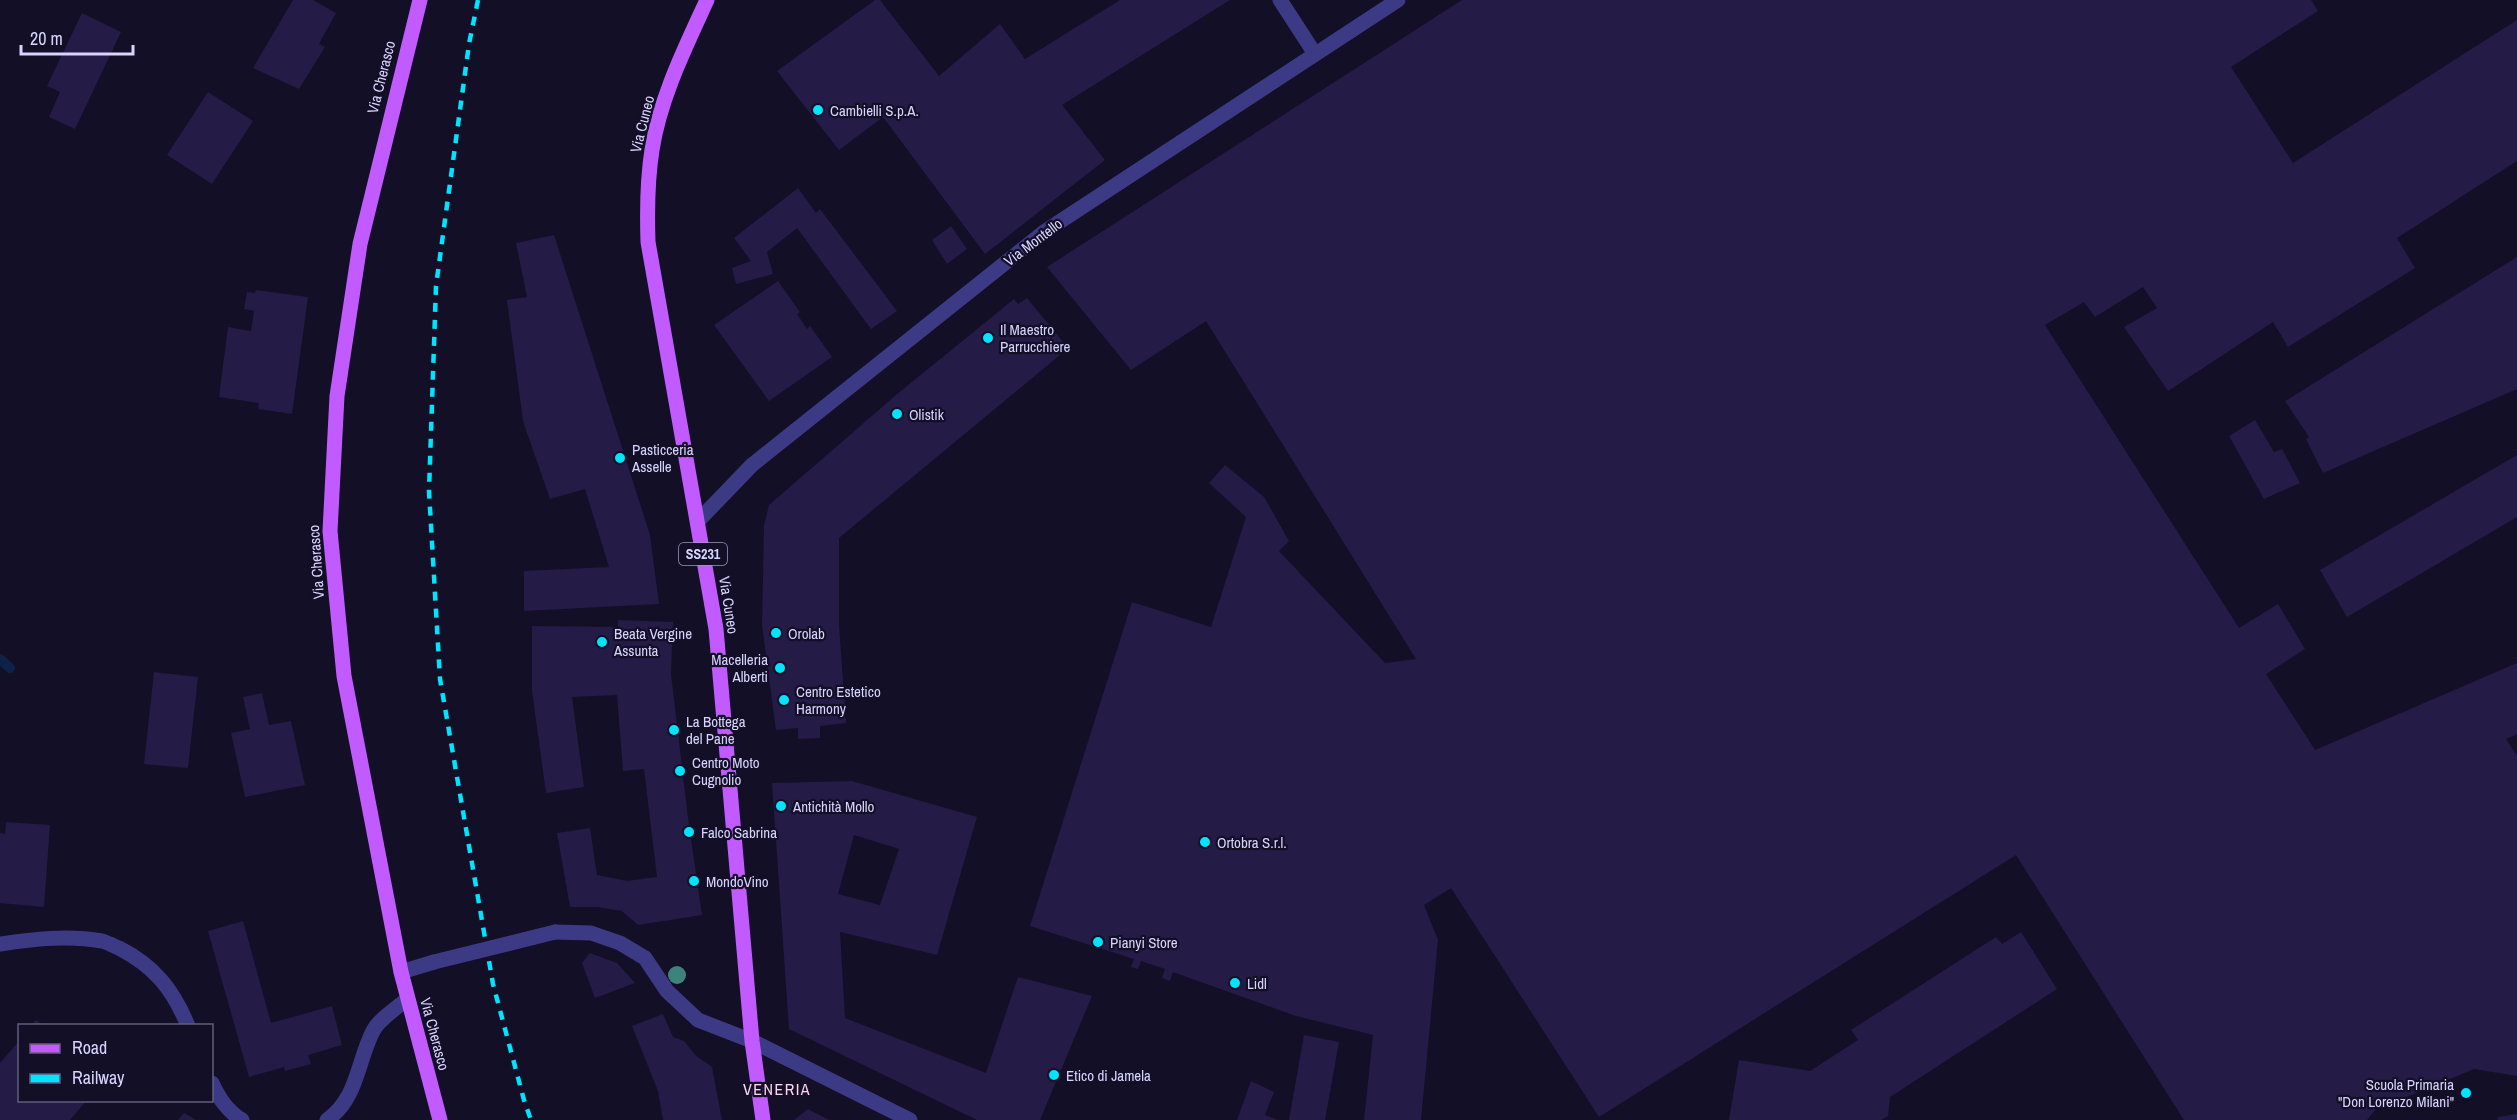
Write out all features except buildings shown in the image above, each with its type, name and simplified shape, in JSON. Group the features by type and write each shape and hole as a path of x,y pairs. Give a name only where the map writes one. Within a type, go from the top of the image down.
{"main road":[{"name":"Via Cherasco","path":"420,0 360,244 337,396 330,531 344,676 400,972 440,1120"},
{"name":"Via Cuneo","path":"707,0 681,55 664,103 652,148 647,195 648,242 716,628 752,1041 763,1120"}],"street":[{"path":"1280,0 1315,54"},
{"name":"Via Montello","path":"698,521 752,465 1044,232 1398,0"},
{"path":"400,972 555,932 591,933 620,943 645,958 667,991 698,1020 752,1041 910,1120"},
{"path":"0,944 45,938 103,941 140,959 178,1001 187,1024"},
{"path":"327,1120 338,1112 350,1095 373,1028 407,999"},
{"path":"213,1085 220,1099 242,1120"}],"waterway":[{"path":"0,659 10,668"}],"railway":[{"path":"478,0 469,44 436,286 429,491 440,679 493,984 531,1120"}],"place":[{"name":"Cambielli S.p.A.","path":"818,110"},
{"name":"Il Maestro Parrucchiere","path":"988,338"},
{"name":"Olistik","path":"897,414"},
{"name":"Pasticceria Asselle","path":"620,458"},
{"name":"Orolab","path":"776,633"},
{"name":"Beata Vergine Assunta","path":"602,642"},
{"name":"Macelleria Alberti","path":"780,668"},
{"name":"Centro Estetico Harmony","path":"784,700"},
{"name":"La Bottega del Pane","path":"674,730"},
{"name":"Centro Moto Cugnolio","path":"680,771"},
{"name":"Antichità Mollo","path":"781,806"},
{"name":"Falco Sabrina","path":"689,832"},
{"name":"Ortobra S.r.l.","path":"1205,842"},
{"name":"MondoVino","path":"694,881"},
{"name":"Pianyi Store","path":"1098,942"},
{"name":"Lidl","path":"1235,983"},
{"name":"Etico di Jamela","path":"1054,1075"},
{"name":"Scuola Primaria \"Don Lorenzo Milani\"","path":"2466,1093"}],"district":[{"name":"VENERIA","path":"777,1089"}]}
